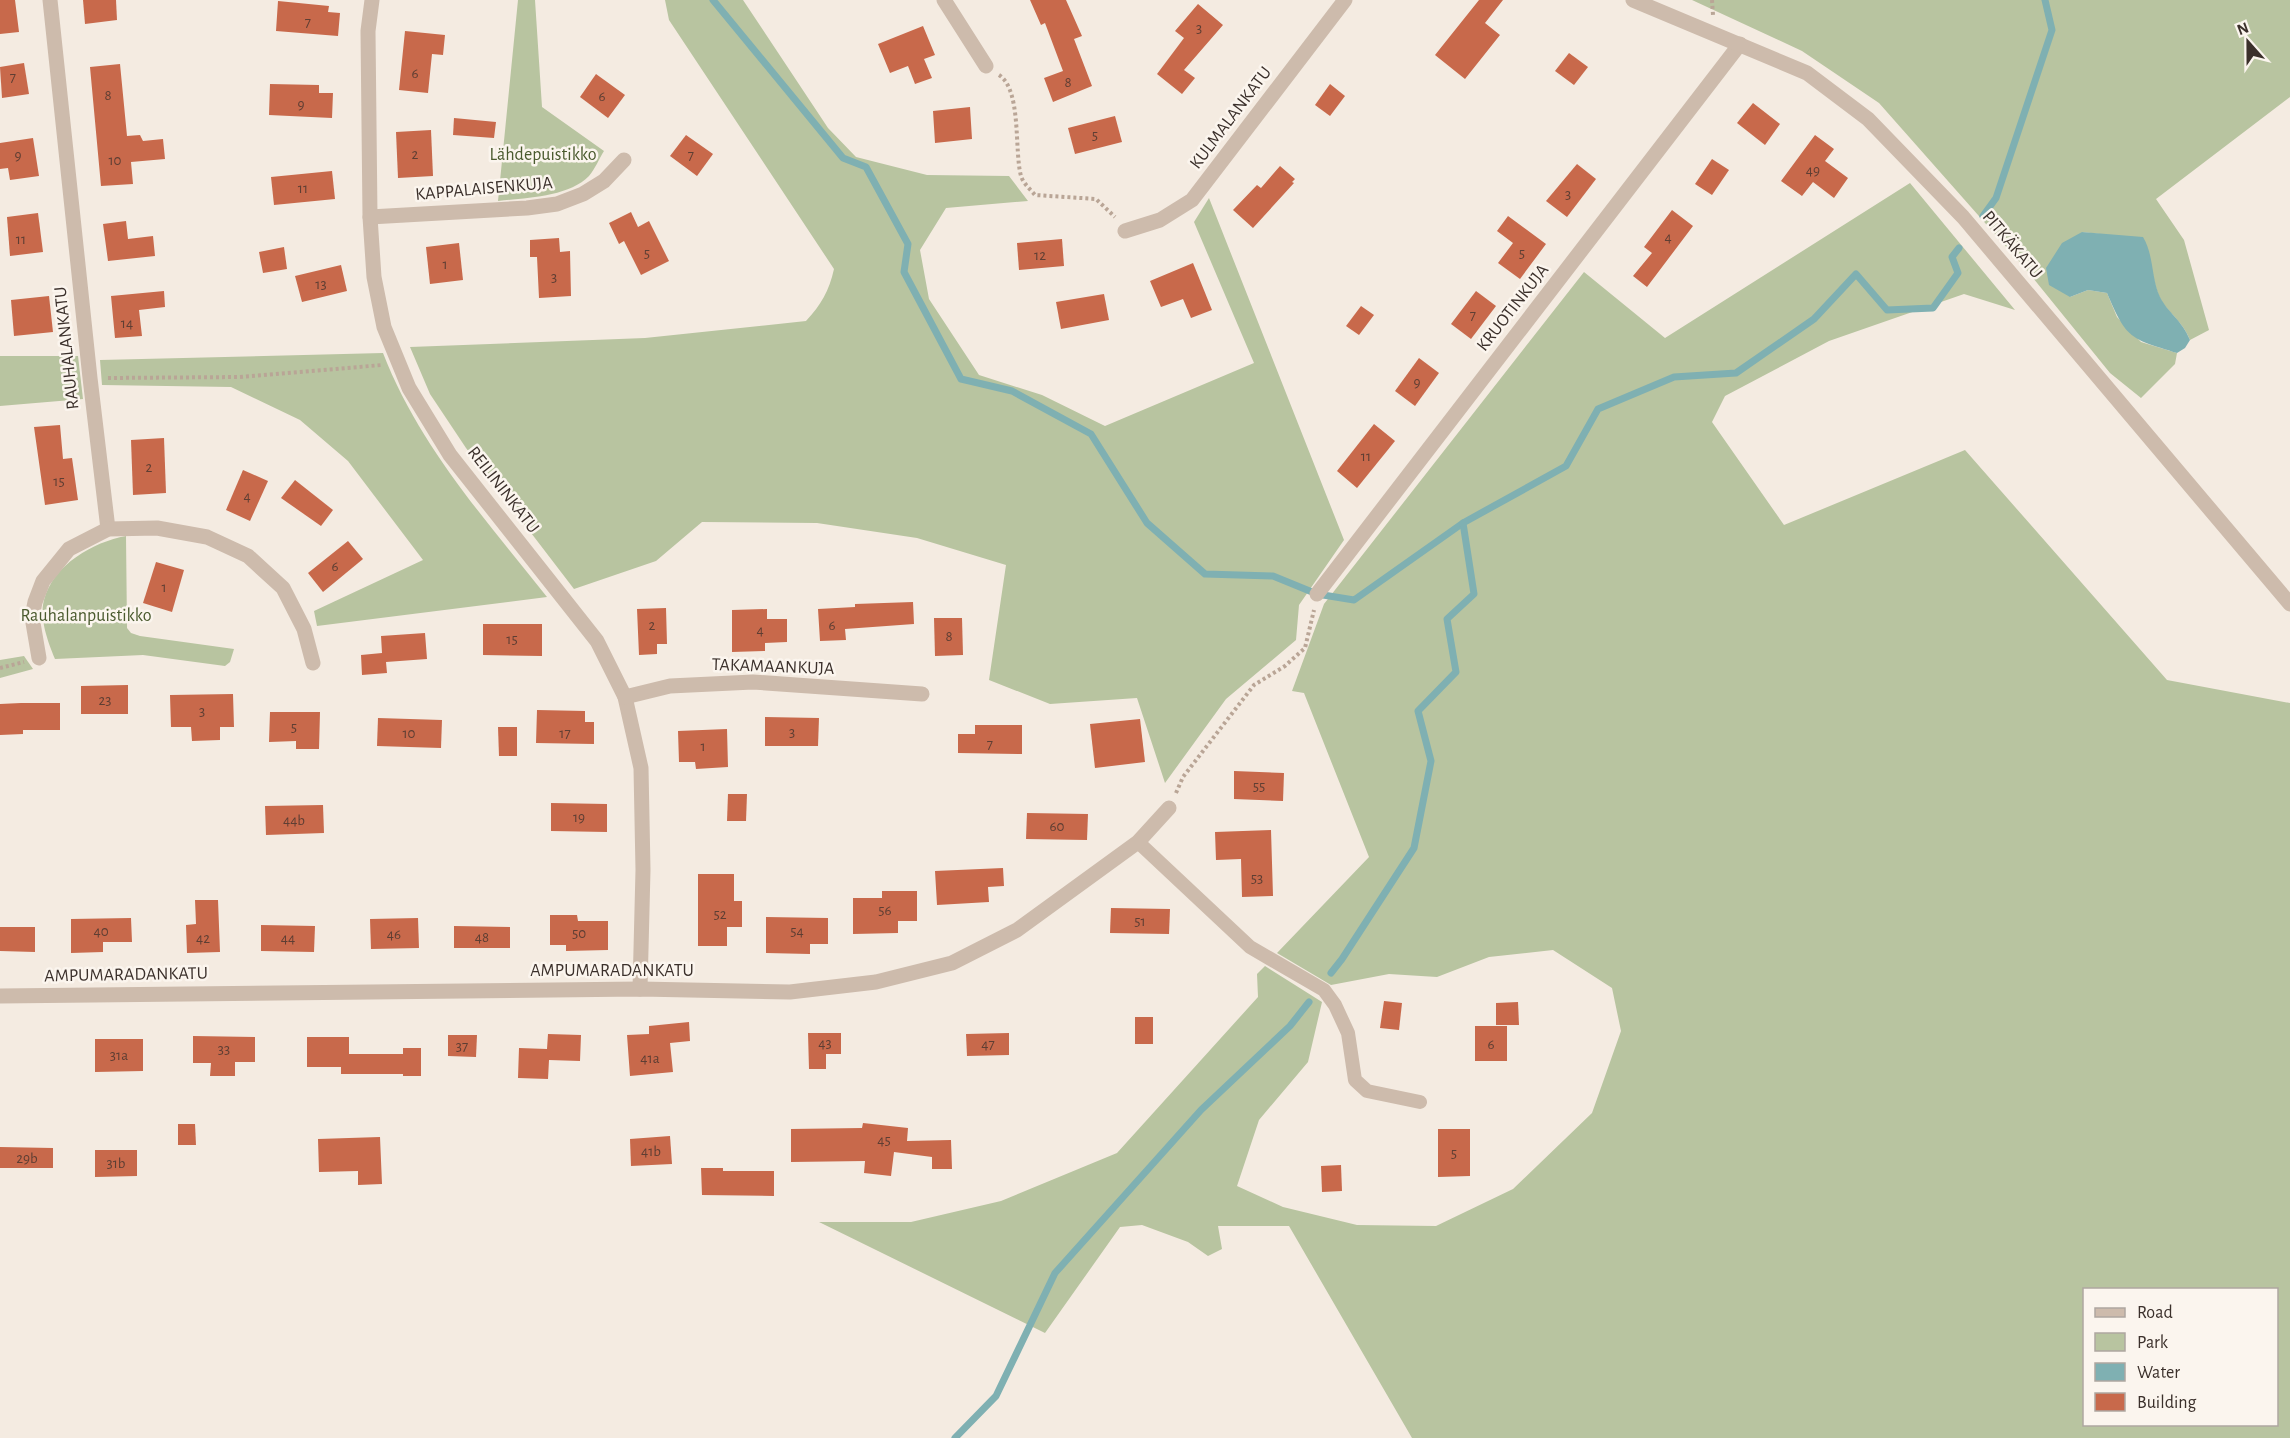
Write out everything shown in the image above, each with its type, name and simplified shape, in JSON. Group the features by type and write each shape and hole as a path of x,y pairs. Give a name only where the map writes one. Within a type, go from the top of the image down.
{"street":[{"name":"RAUHALANKATU","path":"50,0 108,529"},
{"name":"REILININKATU","path":"372,0 368,31 370,217 374,277 384,327 409,388 450,455 597,641 625,697 641,768 643,870 640,989"},
{"path":"944,0 986,66"},
{"name":"KULMALANKATU","path":"1125,231 1160,220 1192,200 1345,0"},
{"name":"PITKÄKATU","path":"1633,0 1807,74 1868,119 1963,217 2290,604"},
{"name":"KRUOTINKUJA","path":"1317,594 1740,44"},
{"name":"KAPPALAISENKUJA","path":"370,217 526,208 557,204 584,194 604,181 624,160"},
{"path":"39,657 32,617 35,602 43,581 69,549 108,529 157,528 207,537 248,556 283,588 304,629 313,663"},
{"name":"TAKAMAANKUJA","path":"625,697 670,686 753,682 922,694"},
{"name":"AMPUMARADANKATU","path":"0,996 640,989 790,992 876,982 952,963 1017,930 1138,842 1169,808"}],"lane":[{"path":"1138,842 1250,947 1324,990 1335,1005 1348,1033 1355,1080 1367,1091 1420,1102"}],"path":[{"path":"986,66 1004,78 1015,106 1021,178 1035,195 1096,199 1113,213 1125,231"},
{"path":"90,378 239,377 398,364"},
{"path":"1169,808 1183,777 1254,686 1285,666 1305,648 1313,621 1317,594"}],"green space":[{"name":"Lähdepuistikko","path":"518,0 535,0 542,107 604,151 589,176 570,188 546,195 498,201"},
{"path":"665,0 743,0 828,128 856,157 927,175 1009,176 1028,201 946,208 920,250 929,299 979,375 1042,395 1105,426 1254,363 1194,222 1209,198 1344,540 1299,605 1296,640 1226,699 1165,783 1137,698 1050,704 989,680 1006,565 917,538 817,523 702,522 656,561 574,589 466,448 430,394 410,347 645,338 806,321 820,303 830,284 834,269 669,20"},
{"path":"1692,0 2290,0 2290,97 2156,199 2184,240 2209,330 2190,340 2159,297 2151,266 2100,234 2082,232 2070,297 2088,290 2107,293 2117,317 2141,342 2177,353 2175,364 2141,398 2110,373 2024,267 1879,103 1802,51"},
{"path":"1910,183 2015,310 1964,294 1829,341 1725,396 1712,422 1784,525 1965,450 2167,680 2290,703 2290,1438 1412,1438 1289,1226 1218,1226 1222,1249 1208,1256 1188,1242 1142,1225 1120,1227 1045,1333 819,1222 911,1222 1001,1201 1117,1153 1258,997 1257,974 1265,966 1322,1002 1308,1062 1259,1120 1237,1186 1283,1207 1357,1225 1436,1226 1513,1189 1592,1113 1621,1031 1612,988 1553,950 1489,957 1437,977 1389,974 1331,985 1277,953 1369,857 1304,693 1292,691 1324,604 1584,272 1665,338"},
{"path":"383,353 415,420 435,451 547,597 317,626 314,611 423,560 348,461 300,420 231,387 102,385 100,360"},
{"path":"0,356 78,356 83,399 0,406"},
{"name":"Rauhalanpuistikko","path":"126,536 127,628 131,633 140,636 234,649 230,662 225,666 143,655 55,659 43,622 44,600 49,587 65,566 76,557 101,544"},
{"path":"24,656 33,669 0,678 0,660"}],"water":[{"path":"2082,232 2143,237 2149,251 2160,297 2190,340 2185,348 2177,353 2139,340 2126,329 2107,293 2088,290 2070,297 2049,285 2046,268 2062,243"}],"building":[{"path":"0,0 15,0 19,32 0,34"},
{"path":"83,0 116,0 117,20 85,24"},
{"path":"1030,0 1066,0 1082,36 1074,39 1092,86 1053,102 1044,78 1063,71 1045,23 1041,25"},
{"path":"1479,0 1503,0 1485,23 1500,35 1465,79 1435,55"},
{"path":"278,1 329,6 328,12 340,13 338,36 276,31"},
{"path":"1198,4 1223,25 1184,70 1195,78 1182,94 1157,74 1184,38 1175,31"},
{"path":"923,26 935,55 924,59 932,78 915,84 908,66 890,73 878,44"},
{"path":"405,31 445,35 443,55 432,54 428,93 399,90"},
{"path":"1569,53 1588,67 1574,85 1555,71"},
{"path":"24,63 29,94 2,98 0,67"},
{"path":"120,64 127,136 140,135 143,141 163,139 165,159 131,162 133,184 101,186 90,67"},
{"path":"596,74 625,95 608,118 580,97"},
{"path":"270,84 319,85 319,93 333,93 332,118 269,115"},
{"path":"1330,84 1345,96 1330,116 1315,105"},
{"path":"1753,103 1780,124 1765,145 1737,123"},
{"path":"970,107 972,139 935,143 933,111"},
{"path":"1115,116 1122,142 1075,154 1068,128"},
{"path":"454,118 496,122 494,138 453,135"},
{"path":"431,130 433,176 398,178 396,132"},
{"path":"686,135 713,154 697,176 670,156"},
{"path":"1815,135 1834,149 1825,161 1848,178 1834,198 1813,182 1802,196 1781,181"},
{"path":"33,138 39,176 10,180 8,168 0,169 0,143"},
{"path":"1712,159 1729,170 1712,195 1695,184"},
{"path":"1577,164 1596,179 1567,217 1546,201"},
{"path":"1280,166 1295,179 1292,182 1294,183 1253,228 1233,210 1257,185 1261,188"},
{"path":"332,171 335,199 274,205 271,177"},
{"path":"1672,210 1693,226 1647,287 1633,276 1652,253 1644,247"},
{"path":"631,212 638,227 649,221 669,261 641,275 624,241 619,244 609,223"},
{"path":"38,213 43,252 10,256 7,217"},
{"path":"1508,216 1546,244 1520,279 1498,263 1513,243 1497,231"},
{"path":"126,221 128,239 153,236 155,256 108,261 103,224"},
{"path":"559,238 560,252 570,251 571,296 539,298 537,257 530,257 530,240"},
{"path":"1062,239 1064,266 1019,270 1017,243"},
{"path":"459,243 463,280 430,284 426,247"},
{"path":"284,247 287,269 263,273 259,252"},
{"path":"1193,263 1212,310 1191,318 1183,299 1161,307 1150,281"},
{"path":"341,265 347,291 302,302 295,276"},
{"path":"164,291 165,307 139,310 142,336 115,338 111,296"},
{"path":"1476,291 1496,306 1471,339 1451,324"},
{"path":"1104,294 1109,320 1061,329 1056,302"},
{"path":"49,296 53,332 14,336 11,300"},
{"path":"1361,306 1374,315 1359,335 1346,326"},
{"path":"1419,358 1439,373 1415,406 1395,391"},
{"path":"1374,424 1395,441 1357,488 1337,471"},
{"path":"60,425 63,459 72,458 78,500 45,505 34,427"},
{"path":"164,438 166,493 133,495 131,440"},
{"path":"243,470 268,481 250,521 226,510"},
{"path":"295,480 333,510 321,526 281,498"},
{"path":"348,541 363,559 323,592 308,573"},
{"path":"156,562 184,570 172,612 143,603"},
{"path":"913,602 914,624 845,629 846,640 820,641 818,609 855,607 855,604"},
{"path":"666,608 667,644 657,644 657,654 639,655 637,609"},
{"path":"767,609 767,619 787,619 787,642 765,643 765,651 732,652 732,610"},
{"path":"934,618 962,618 963,655 935,656"},
{"path":"483,624 542,624 542,656 483,655"},
{"path":"425,633 427,659 386,662 387,673 362,675 361,655 382,653 381,636"},
{"path":"128,685 128,714 81,714 81,686"},
{"path":"233,694 234,727 220,727 220,740 192,741 191,727 171,727 170,695"},
{"path":"60,703 60,730 23,730 23,734 0,735 0,704"},
{"path":"537,710 585,711 585,722 594,722 594,744 536,743"},
{"path":"270,712 320,712 319,749 296,749 296,741 269,742"},
{"path":"765,717 819,718 818,746 765,746"},
{"path":"378,718 442,720 441,748 377,746"},
{"path":"1140,719 1145,762 1095,768 1090,724"},
{"path":"975,725 1022,725 1022,754 958,753 958,734 975,734"},
{"path":"498,727 517,727 517,756 499,756"},
{"path":"727,729 728,767 696,769 695,762 679,762 678,731"},
{"path":"1234,771 1284,773 1283,801 1234,799"},
{"path":"728,794 747,794 746,821 727,821"},
{"path":"551,803 607,804 607,832 551,831"},
{"path":"323,805 324,833 266,835 265,806"},
{"path":"1027,813 1088,814 1087,840 1026,839"},
{"path":"1271,830 1273,896 1242,897 1241,859 1216,860 1215,832"},
{"path":"1003,868 1004,886 988,887 989,902 937,905 935,871"},
{"path":"698,874 734,874 734,901 742,901 742,927 727,927 727,946 698,946"},
{"path":"882,891 917,891 917,921 898,921 898,933 853,934 853,898 882,898"},
{"path":"195,900 218,900 220,952 187,953 186,925 196,924"},
{"path":"1111,908 1170,909 1169,934 1110,933"},
{"path":"550,915 577,915 578,921 608,921 608,950 566,951 566,945 550,945"},
{"path":"766,917 828,918 828,944 810,944 810,954 766,953"},
{"path":"131,918 132,942 103,942 103,952 71,953 71,919"},
{"path":"418,918 419,948 371,949 370,919"},
{"path":"261,925 315,926 314,952 261,951"},
{"path":"454,926 510,927 510,948 454,948"},
{"path":"0,927 35,927 35,952 0,951"},
{"path":"1384,1001 1402,1003 1399,1030 1380,1028"},
{"path":"1518,1002 1519,1025 1496,1025 1496,1003"},
{"path":"1135,1017 1153,1017 1153,1044 1135,1044"},
{"path":"689,1022 690,1041 670,1043 673,1072 630,1076 627,1035 649,1034 649,1026"},
{"path":"1475,1026 1507,1026 1507,1061 1475,1061"},
{"path":"808,1033 841,1033 841,1054 826,1054 826,1069 809,1069"},
{"path":"1009,1033 1009,1055 967,1056 966,1034"},
{"path":"548,1034 581,1035 580,1061 549,1060 548,1079 518,1078 519,1048 547,1049"},
{"path":"448,1035 477,1035 476,1057 448,1056"},
{"path":"193,1036 255,1037 255,1062 235,1062 235,1076 210,1076 211,1063 193,1063"},
{"path":"307,1037 349,1037 349,1054 403,1054 403,1048 421,1048 421,1076 341,1074 341,1067 307,1067"},
{"path":"95,1039 143,1039 143,1071 95,1072"},
{"path":"863,1123 908,1128 907,1141 951,1140 952,1169 932,1169 932,1157 894,1152 891,1176 864,1173 865,1161 791,1162 791,1129 862,1128"},
{"path":"178,1124 195,1124 196,1145 178,1145"},
{"path":"1438,1129 1470,1129 1470,1176 1438,1177"},
{"path":"670,1136 672,1164 631,1166 630,1139"},
{"path":"380,1137 382,1184 358,1185 358,1171 319,1172 318,1139"},
{"path":"0,1147 53,1148 53,1168 0,1168"},
{"path":"95,1150 137,1150 137,1176 95,1177"},
{"path":"1341,1165 1342,1191 1322,1192 1321,1166"},
{"path":"701,1168 723,1168 723,1171 774,1171 774,1196 702,1195"}],"waterway":[{"path":"713,0 843,158 866,167 908,244 904,272 961,379 1012,391 1091,434 1147,523 1205,574 1273,576 1317,594 1354,600 1463,523"},
{"path":"1983,216 1996,198 2052,30 2045,0"},
{"path":"1331,973 1414,848 1431,761 1418,711 1456,672 1447,619 1474,594 1463,523 1566,466 1598,409 1674,377 1736,373 1814,319 1856,274 1887,310 1933,308 1958,273 1952,257 1959,248"},
{"path":"955,1438 996,1396 1055,1273 1201,1110 1290,1026 1309,1002"}]}
